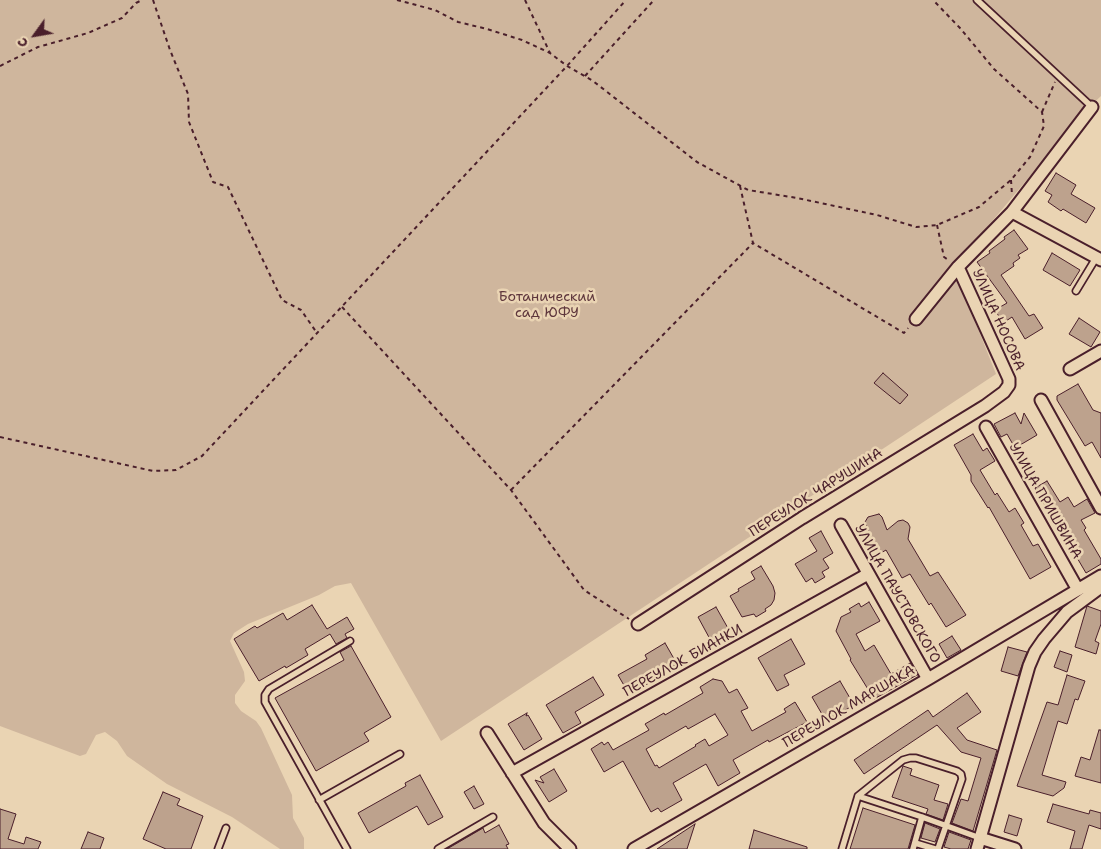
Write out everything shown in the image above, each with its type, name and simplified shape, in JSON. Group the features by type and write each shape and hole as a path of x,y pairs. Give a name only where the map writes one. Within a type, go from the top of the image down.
{"street":[{"path":"916,319 958,267 1012,212 1092,106"},
{"path":"1012,212 1098,259"},
{"name":"УЛИЦА НОСОВА","path":"958,267 1009,378 1009,385"},
{"path":"1070,369 1101,351"},
{"name":"ПЕРЕУЛОК ЧАРУШИНА","path":"638,624 802,518 985,406 1004,392 1009,385"},
{"path":"1041,400 1101,508"},
{"name":"УЛИЦА ПРИШВИНА","path":"986,427 1078,590"},
{"name":"УЛИЦА ПАУСТОВСКОГО","path":"841,525 928,679"},
{"name":"ПЕРЕУЛОК БИАНКИ","path":"512,773 868,574"},
{"name":"ПЕРЕУЛОК МАРШАКА","path":"634,849 928,679 1101,576"},
{"path":"1015,849 979,844 1029,666 1035,652 1044,639 1067,612 1101,588"},
{"path":"487,732 544,823 570,849"}],"lane":[{"path":"977,0 1092,106"},
{"path":"1076,291 1098,259"},
{"path":"347,849 265,702 265,695 269,689 350,641"},
{"path":"319,800 400,754"},
{"path":"842,849 858,796 902,760 916,758 961,774 962,779 937,849 914,846 922,817"},
{"path":"858,796 947,825 979,844"},
{"path":"438,849 492,817"},
{"path":"218,849 226,828"}],"path":[{"path":"0,66 38,47 88,32 122,18 135,1 142,0"},
{"path":"153,0 170,50 188,94 189,122 213,182 228,187 282,300 301,310 317,333"},
{"path":"398,0 435,10 458,22 522,40 550,53 567,66 594,81 697,162 748,190 877,215 916,227 937,225 979,207 1012,180 1030,156 1044,126 1042,112 1058,75"},
{"path":"525,0 550,53"},
{"path":"0,438 153,471 176,470 202,456 567,66 626,0"},
{"path":"584,76 654,0"},
{"path":"933,0 960,28 994,69 1042,112"},
{"path":"740,186 754,243 904,333 916,319"},
{"path":"937,225 944,257 958,267"},
{"path":"511,490 754,243"},
{"path":"342,307 511,490 584,590 638,624"}],"green space":[{"name":"Ботанический сад ЮФУ","path":"0,0 1101,0 1101,96 1083,113 957,263 957,276 996,374 441,741 351,583 335,586 319,595 248,624 234,633 230,641 244,672 245,681 235,695 235,703 241,711 256,721 261,728 292,795 293,818 304,838 304,849 280,849 232,817 167,784 127,756 117,741 105,732 96,735 86,754 80,756 0,726"}],"building":[{"path":"1056,173 1076,185 1071,194 1095,208 1086,223 1063,209 1061,211 1048,202 1052,195 1045,191"},
{"path":"1014,230 1028,249 1018,255 1020,258 1013,263 1014,266 1001,275 1029,316 1034,314 1043,328 1025,339 1012,317 1003,323 995,310 1007,303 977,262 990,253 989,251"},
{"path":"1052,253 1080,270 1070,286 1043,270"},
{"path":"1079,318 1100,332 1091,347 1069,334"},
{"path":"883,373 908,395 900,404 874,383"},
{"path":"1078,384 1093,410 1101,413 1101,458 1092,442 1085,446 1057,400 1057,396"},
{"path":"1015,413 1021,424 1024,413 1037,435 1015,448 1007,434 1001,437 994,424"},
{"path":"973,434 983,451 987,448 995,461 980,470 995,495 997,493 1009,512 1015,508 1024,523 1021,525 1033,546 1038,544 1051,567 1030,579 989,507 971,481 971,475 954,445"},
{"path":"1047,481 1060,502 1068,497 1074,507 1087,499 1095,513 1081,520 1086,528 1084,530 1101,559 1101,564 1086,573 1076,556 1081,553 1071,537 1067,539 1050,508 1047,509 1035,488"},
{"path":"879,514 887,530 898,521 903,520 908,523 910,527 908,539 930,576 938,572 966,615 946,627 931,603 929,605 910,574 902,578 886,550 874,557 865,540 870,536 865,522 868,517"},
{"path":"821,531 833,553 823,559 829,568 822,572 825,577 815,583 812,578 806,582 795,564 817,551 809,538"},
{"path":"761,566 773,586 774,600 765,609 766,611 756,617 754,614 742,617 730,596 755,579 751,572"},
{"path":"869,602 880,621 856,634 865,651 874,645 891,674 910,663 917,675 874,699 850,660 836,631 841,617 851,612 849,609 859,603 861,607"},
{"path":"312,605 327,629 347,617 354,629 345,634 347,638 336,644 330,634 305,649 308,655 259,681 234,639 255,626 257,628 283,613 287,620"},
{"path":"1087,606 1101,611 1101,624 1095,641 1099,643 1096,654 1075,647"},
{"path":"716,607 729,630 711,641 698,617"},
{"path":"952,636 961,650 947,658 939,644"},
{"path":"791,639 805,664 784,675 789,685 777,691 758,658"},
{"path":"665,643 677,664 629,694 618,675 647,659 645,655"},
{"path":"351,646 391,717 364,733 369,741 316,771 275,698 344,660 340,652"},
{"path":"1008,647 1027,652 1018,676 1001,671"},
{"path":"1060,651 1072,655 1067,672 1054,667"},
{"path":"1067,675 1085,681 1078,700 1075,699 1067,724 1058,721 1042,775 1066,782 1064,788 1053,796 1017,786 1047,702 1058,705"},
{"path":"593,677 604,695 575,712 581,723 563,733 546,705"},
{"path":"713,679 722,681 729,693 737,689 748,708 741,711 752,731 786,712 784,709 795,702 807,722 769,742 768,740 733,760 740,773 718,786 706,764 673,783 682,800 661,812 658,808 651,812 623,761 604,772 591,749 602,742 604,745 608,742 613,750 649,730 645,724 703,693 700,687","holes":["715,714 728,735 709,746 705,739 659,768 657,765 655,766 646,749 686,726 688,729"]},
{"path":"840,681 854,705 826,721 812,697"},
{"path":"967,693 981,712 957,728 967,740 997,750 973,831 952,823 961,799 968,801 981,758 961,752 937,725 864,774 854,760 928,710 933,717"},
{"path":"527,713 526,716 528,715 542,739 524,750 508,724"},
{"path":"1099,730 1101,730 1101,783 1075,776 1081,757 1090,760"},
{"path":"903,766 912,769 910,775 939,785 934,800 948,804 943,820 926,814 928,809 892,797"},
{"path":"554,769 567,791 549,802 535,780 544,783 540,777"},
{"path":"420,775 443,817 428,825 417,806 369,833 358,813 406,786 405,783"},
{"path":"474,786 484,804 474,809 464,792"},
{"path":"163,792 180,799 177,805 203,816 191,849 166,849 143,839"},
{"path":"1053,804 1089,814 1090,810 1101,813 1101,829 1089,825 1082,849 1070,849 1075,831 1047,822"},
{"path":"863,808 915,825 908,849 850,849"},
{"path":"0,809 16,814 8,839 24,844 26,837 41,842 38,849 0,849"},
{"path":"1009,815 1022,819 1017,836 1004,832"},
{"path":"925,823 940,829 935,842 921,838"},
{"path":"695,824 687,849 657,849"},
{"path":"499,825 509,844 506,845 508,849 447,849 483,828 485,833"},
{"path":"754,830 807,847 807,849 749,849"},
{"path":"88,832 104,838 100,849 81,849"},
{"path":"949,832 971,840 968,849 944,847"}]}
